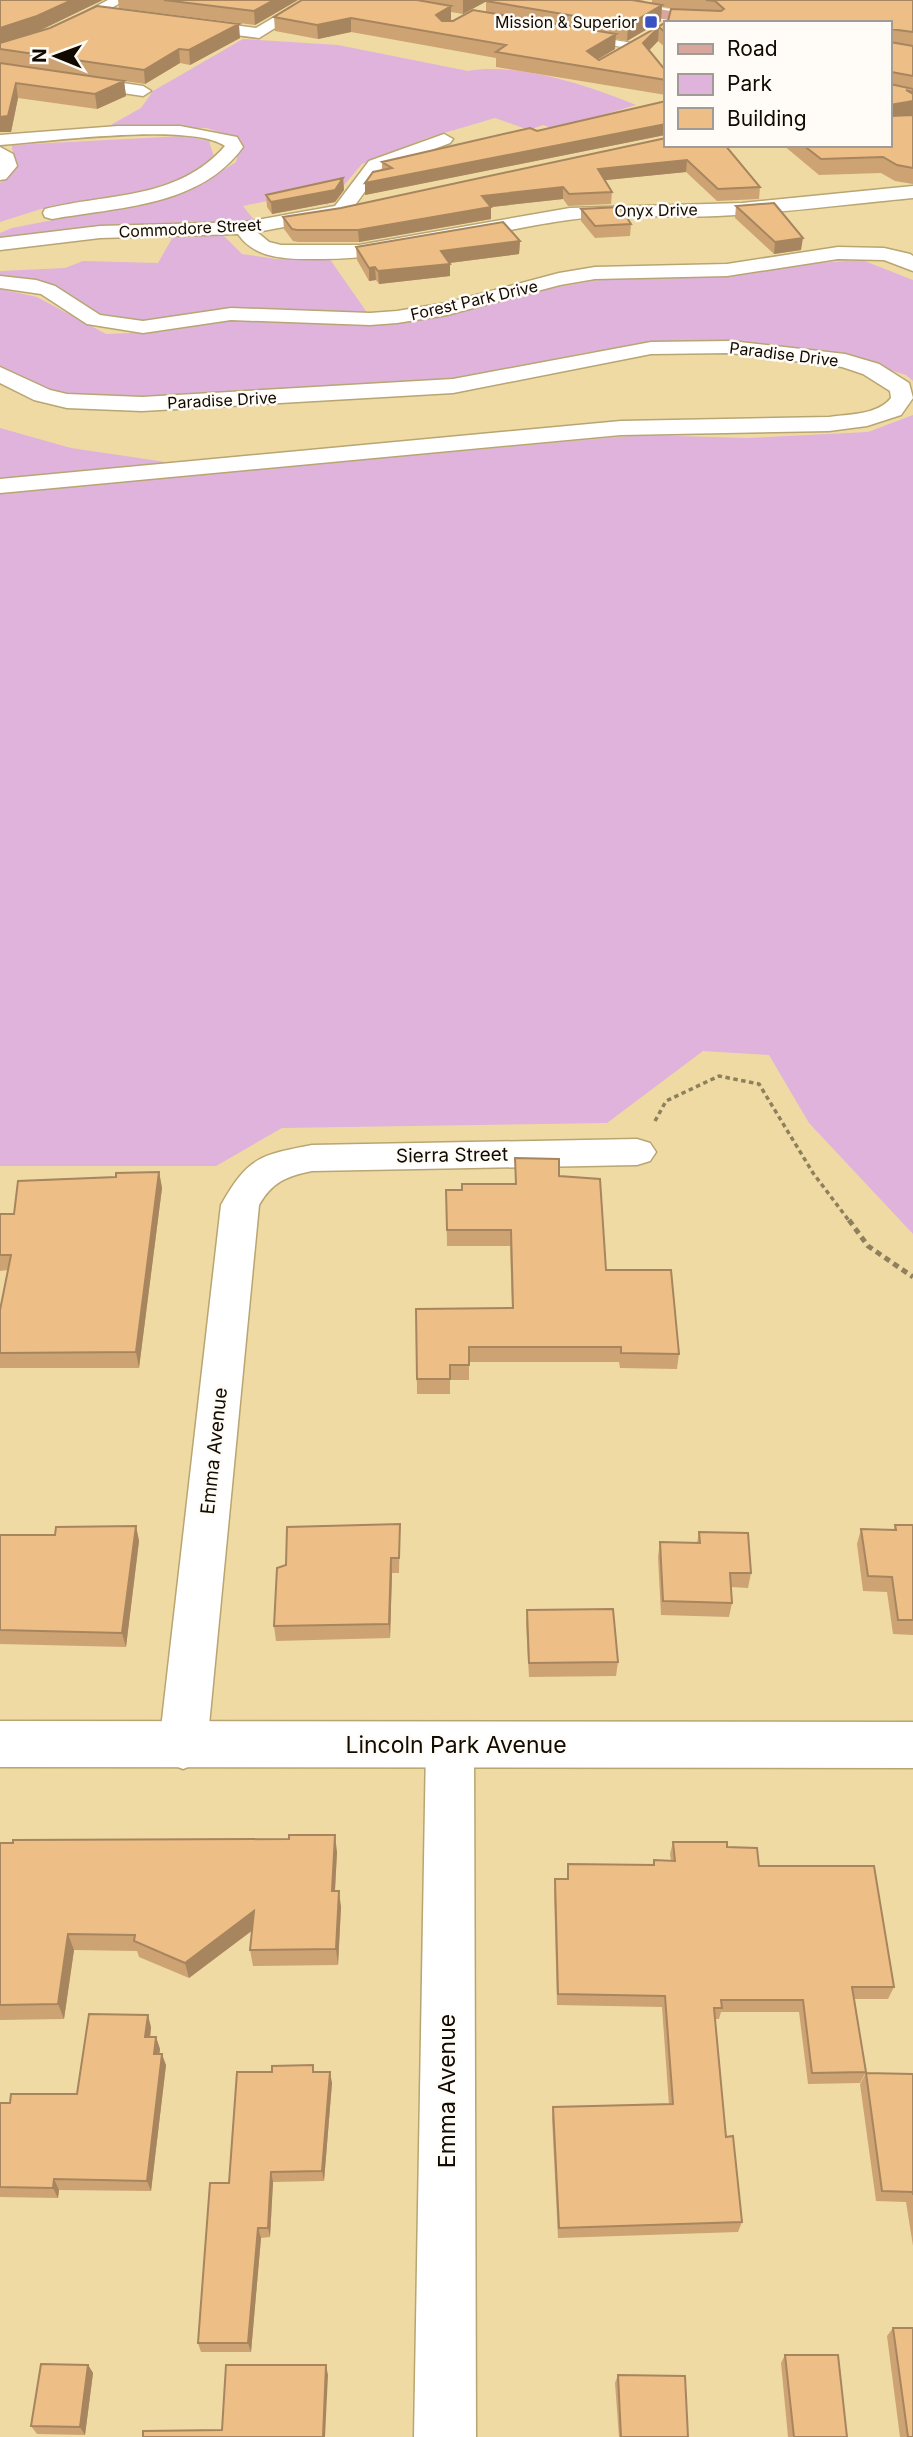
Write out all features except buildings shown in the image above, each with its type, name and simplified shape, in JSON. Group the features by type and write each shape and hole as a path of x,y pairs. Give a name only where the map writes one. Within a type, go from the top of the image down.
{"main road":[{"path":"578,0 677,20"}],"street":[{"path":"177,23 259,33 313,0"},
{"path":"38,39 95,12 121,8"},
{"path":"58,31 84,34"},
{"path":"609,60 649,36"},
{"path":"0,70 143,91"},
{"path":"0,140 184,131 220,136 231,141 233,147 213,173 174,188 36,217"},
{"path":"341,211 375,165 444,139"},
{"path":"0,152 7,158 8,166 0,175"},
{"name":"Onyx Drive","path":"245,228 251,240 261,247 285,252 355,252 571,214 632,210 719,210 913,192"},
{"name":"Commodore Street","path":"0,244 100,232 245,228 368,205"},
{"name":"Forest Park Drive","path":"0,282 29,284 48,289 94,320 143,327 231,314 356,319 397,317 447,309 559,279 595,274 715,271 838,253 884,254 903,258 913,265"},
{"name":"Paradise Drive","path":"0,374 42,395 67,401 142,404 453,386 650,348 730,347 845,361 892,380 901,387 902,398 893,410 867,419 829,424 621,428 0,485"},
{"name":"Sierra Street","path":"269,1168 312,1158 637,1152"},
{"name":"Emma Avenue","path":"183,1746 240,1205 253,1180 269,1168"},
{"name":"Lincoln Park Avenue","path":"0,1744 913,1745"},
{"name":"Emma Avenue","path":"445,2437 450,1745"}],"lane":[{"path":"633,10 650,1"},
{"path":"578,37 649,36"}],"path":[{"path":"637,1152 666,1101 719,1076 759,1084 813,1173 868,1246 913,1277"}],"green space":[{"path":"243,39 338,45 468,71 488,69 531,73 597,90 636,105 555,129 543,125 529,130 495,118 427,138 362,164 327,205 295,195 243,206 255,221 101,229 0,241 0,233 12,228 140,203 198,186 236,162 241,140 207,128 100,131 141,108 153,91"},
{"path":"184,136 209,141 214,157 182,179 116,198 41,209 0,222 0,183 14,169 12,145"},
{"path":"222,234 242,254 276,259 329,258 368,314 224,308 145,323 105,318 51,285 0,277 0,271 65,268 83,261 158,263 174,235"},
{"path":"862,260 913,280 913,381 906,375 842,355 754,344 668,341 583,353 478,375 383,387 114,400 49,391 0,366 0,289 37,297 106,334 160,332 232,320 367,326 443,316 546,289 623,276"},
{"path":"913,415 913,1234 809,1123 769,1055 703,1051 607,1123 282,1128 216,1166 0,1166 0,492 641,435 748,438 868,432"},
{"path":"0,428 71,448 186,465 0,478"}],"place":[{"name":"Mission & Superior","path":"651,22"}]}
